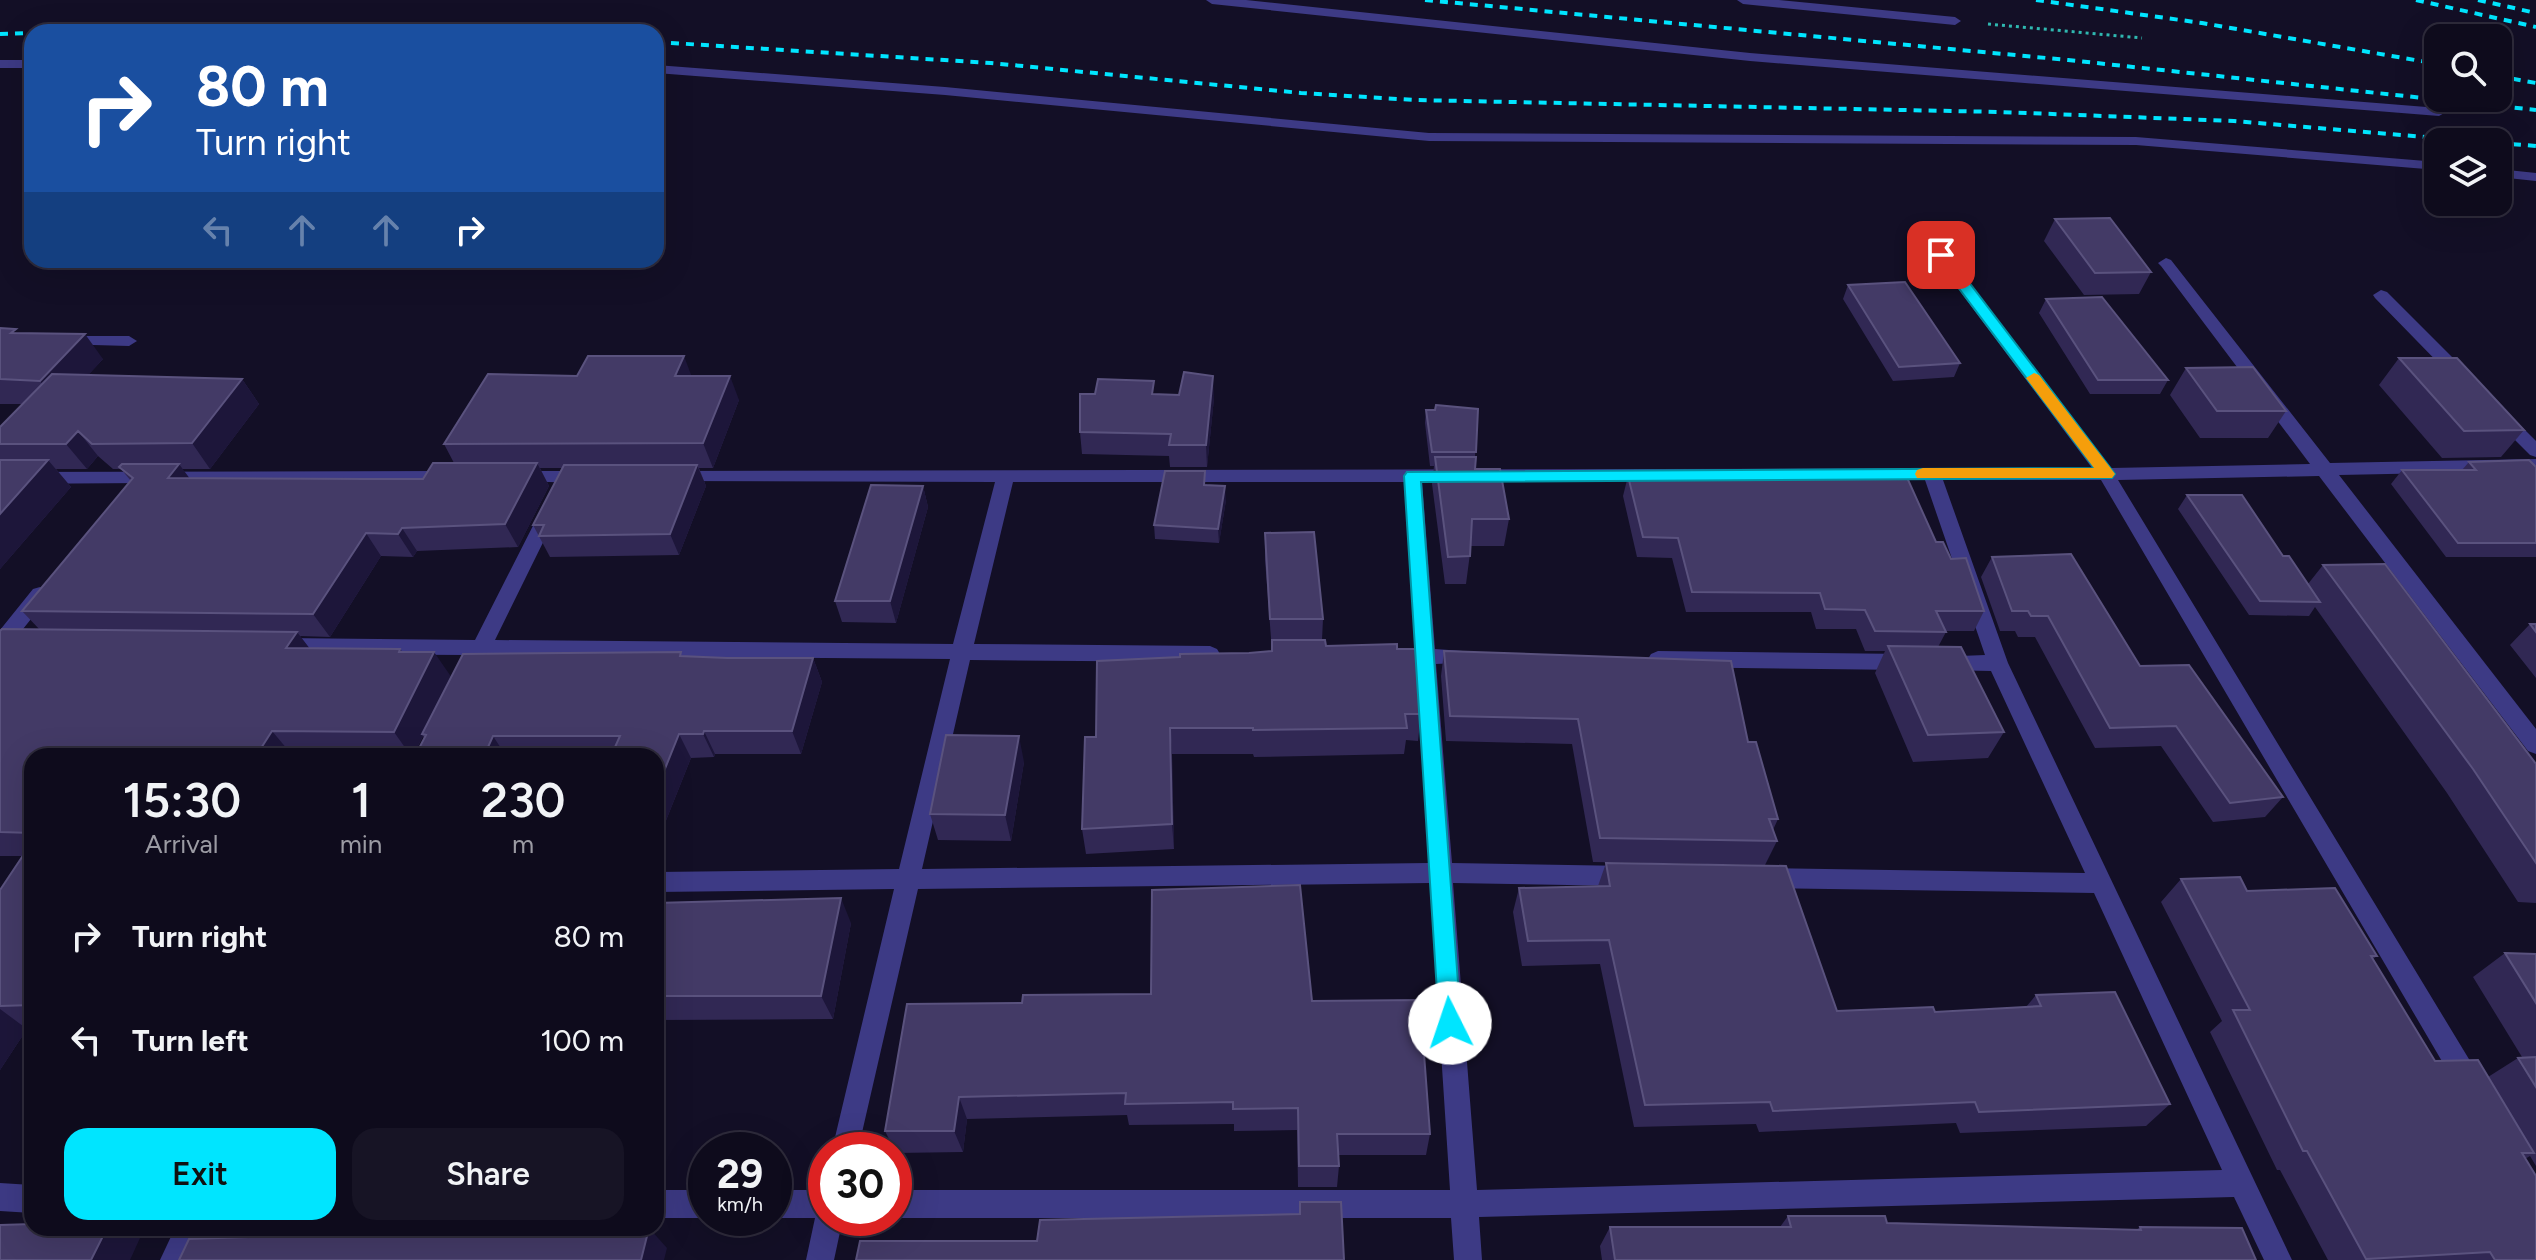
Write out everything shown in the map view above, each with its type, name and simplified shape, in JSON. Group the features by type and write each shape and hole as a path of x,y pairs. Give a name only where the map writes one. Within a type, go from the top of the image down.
{"street":[{"path":"1212,0 1750,57 2424,111"},
{"path":"1743,0 1955,21"},
{"path":"0,64 24,64"},
{"path":"664,70 945,91 1429,137 2136,141 2424,165"},
{"path":"2512,174 2536,177"},
{"path":"1941,255 2106,474 2479,1101"},
{"path":"2166,263 2536,745"},
{"path":"2381,295 2536,451"},
{"path":"43,341 129,341"},
{"path":"660,477 2106,474 2324,467 2536,465"},
{"path":"1932,474 1998,663 2278,1260"},
{"path":"849,1132 911,879 960,652 1006,476"},
{"path":"1413,476 1468,1260"},
{"path":"115,501 135,477"},
{"path":"0,478 470,477"},
{"path":"502,477 597,477"},
{"path":"468,674 566,477"},
{"path":"0,644 48,584"},
{"path":"0,644 31,644"},
{"path":"264,645 1223,654"},
{"path":"1363,656 1488,657"},
{"path":"1632,659 1998,663"},
{"path":"664,882 1439,873 1644,876"},
{"path":"1738,878 2100,883"},
{"path":"912,1204 1463,1204 2240,1183"},
{"path":"0,1197 24,1198"},
{"path":"664,1204 688,1204"},
{"path":"174,1260 186,1236"},
{"path":"820,1260 825,1236"}],"path":[{"path":"1955,21 2142,38"}],"building":[{"path":"2110,218 2151,272 2095,273 2055,219"},
{"path":"1905,282 1960,363 1899,367 1848,285"},
{"path":"2102,297 2168,380 2098,380 2046,299"},
{"path":"0,328 16,329 11,333 85,334 40,381 0,379"},
{"path":"588,356 684,356 675,376 730,376 703,443 444,444 488,374 577,376"},
{"path":"2399,358 2457,358 2524,430 2464,431"},
{"path":"2253,367 2286,411 2217,411 2186,368"},
{"path":"1184,372 1213,376 1206,445 1169,445 1171,434 1080,432 1080,394 1095,394 1098,379 1154,381 1152,394 1179,395"},
{"path":"52,374 242,379 192,443 92,444 78,431 66,444 0,444 0,427"},
{"path":"1436,405 1478,409 1476,452 1432,452 1426,410 1435,410"},
{"path":"1435,457 1476,457 1475,469 1500,469 1509,519 1472,519 1470,556 1448,557"},
{"path":"0,460 48,460 0,514"},
{"path":"2529,460 2536,467 2536,543 2458,543 2402,470 2476,470 2469,462"},
{"path":"433,463 537,463 505,524 402,528 398,534 366,533 313,614 22,611 133,478 119,467 122,464 179,464 168,478 423,479"},
{"path":"564,465 697,465 670,534 539,536 544,525 533,525"},
{"path":"1165,471 1205,471 1204,485 1225,486 1218,529 1154,525"},
{"path":"1831,473 1905,473 1936,542 1943,542 1951,559 1966,558 1984,611 1936,611 1946,632 1875,631 1865,610 1825,609 1820,593 1692,592 1678,538 1643,537 1628,476 1833,478"},
{"path":"871,485 923,486 890,601 835,601"},
{"path":"2187,495 2242,495 2283,556 2289,556 2320,602 2260,601"},
{"path":"1314,532 1323,619 1270,619 1265,533"},
{"path":"2071,554 2140,666 2189,665 2283,797 2230,803 2176,726 2110,728 2048,616 2012,611 1992,557"},
{"path":"2385,564 2536,764 2536,863 2473,769 2323,565"},
{"path":"0,631 297,632 286,648 434,652 394,732 272,731 261,748 24,748 24,833 0,832"},
{"path":"1272,640 1325,640 1326,646 1397,644 1397,649 1417,649 1421,714 1405,714 1407,728 1170,728 1172,824 1082,829 1085,737 1096,737 1097,661 1272,651"},
{"path":"1888,646 1961,647 2004,732 1928,735"},
{"path":"1444,651 1731,661 1748,742 1756,742 1778,819 1769,819 1777,841 1600,838 1578,719 1450,716"},
{"path":"681,652 680,656 813,658 792,731 679,734 664,771 664,748 615,748 620,736 493,736 488,748 419,748 426,735 422,734 463,654"},
{"path":"946,735 1019,736 1005,815 930,814"},
{"path":"24,854 24,1005 0,1006 0,890"},
{"path":"1606,863 1786,866 1837,1011 1933,1007 1935,1012 2041,1006 2036,995 2115,992 2170,1104 1979,1112 1975,1102 1773,1111 1770,1102 1645,1105 1609,940 1528,941 1519,888 1610,886"},
{"path":"2240,877 2247,891 2335,888 2377,956 2371,956 2435,1061 2478,1060 2534,1153 2522,1153 2536,1176 2536,1260 2495,1260 2490,1252 2366,1259 2307,1151 2303,1151 2233,1010 2250,1010 2181,879"},
{"path":"1300,885 1312,1001 1420,1000 1430,1134 1337,1134 1339,1166 1299,1166 1298,1108 1233,1109 1233,1102 1125,1104 1126,1093 959,1097 954,1131 885,1131 907,1004 1022,1003 1023,995 1151,994 1152,890"},
{"path":"841,898 821,996 664,996 664,903"},
{"path":"2505,953 2536,954 2536,1003"},
{"path":"2536,1057 2536,1087 2518,1058"},
{"path":"1300,1202 1341,1202 1344,1260 856,1260 860,1241 1037,1241 1040,1220 1300,1214"},
{"path":"1788,1216 1885,1216 1887,1223 2141,1230 2140,1227 2242,1228 2256,1260 1615,1260 1610,1227 1791,1227"},
{"path":"24,1224 24,1236 103,1236 91,1260 0,1260 0,1225"},
{"path":"647,1236 641,1260 179,1260 189,1239"}],"railway":[{"path":"1425,0 2068,60 2536,110"},
{"path":"2036,0 2202,23 2424,62"},
{"path":"2416,0 2536,27"},
{"path":"2478,0 2536,13"},
{"path":"0,34 24,33"},
{"path":"664,43 991,63 1301,93 1414,100 2000,112 2234,121 2424,137"},
{"path":"2512,79 2536,83"},
{"path":"2512,144 2536,146"}],"slow traffic":[{"path":"1923,474 2106,474 2034,378"}],"route":[{"path":"1450,1023 1413,476 2106,474 1941,255"}]}
